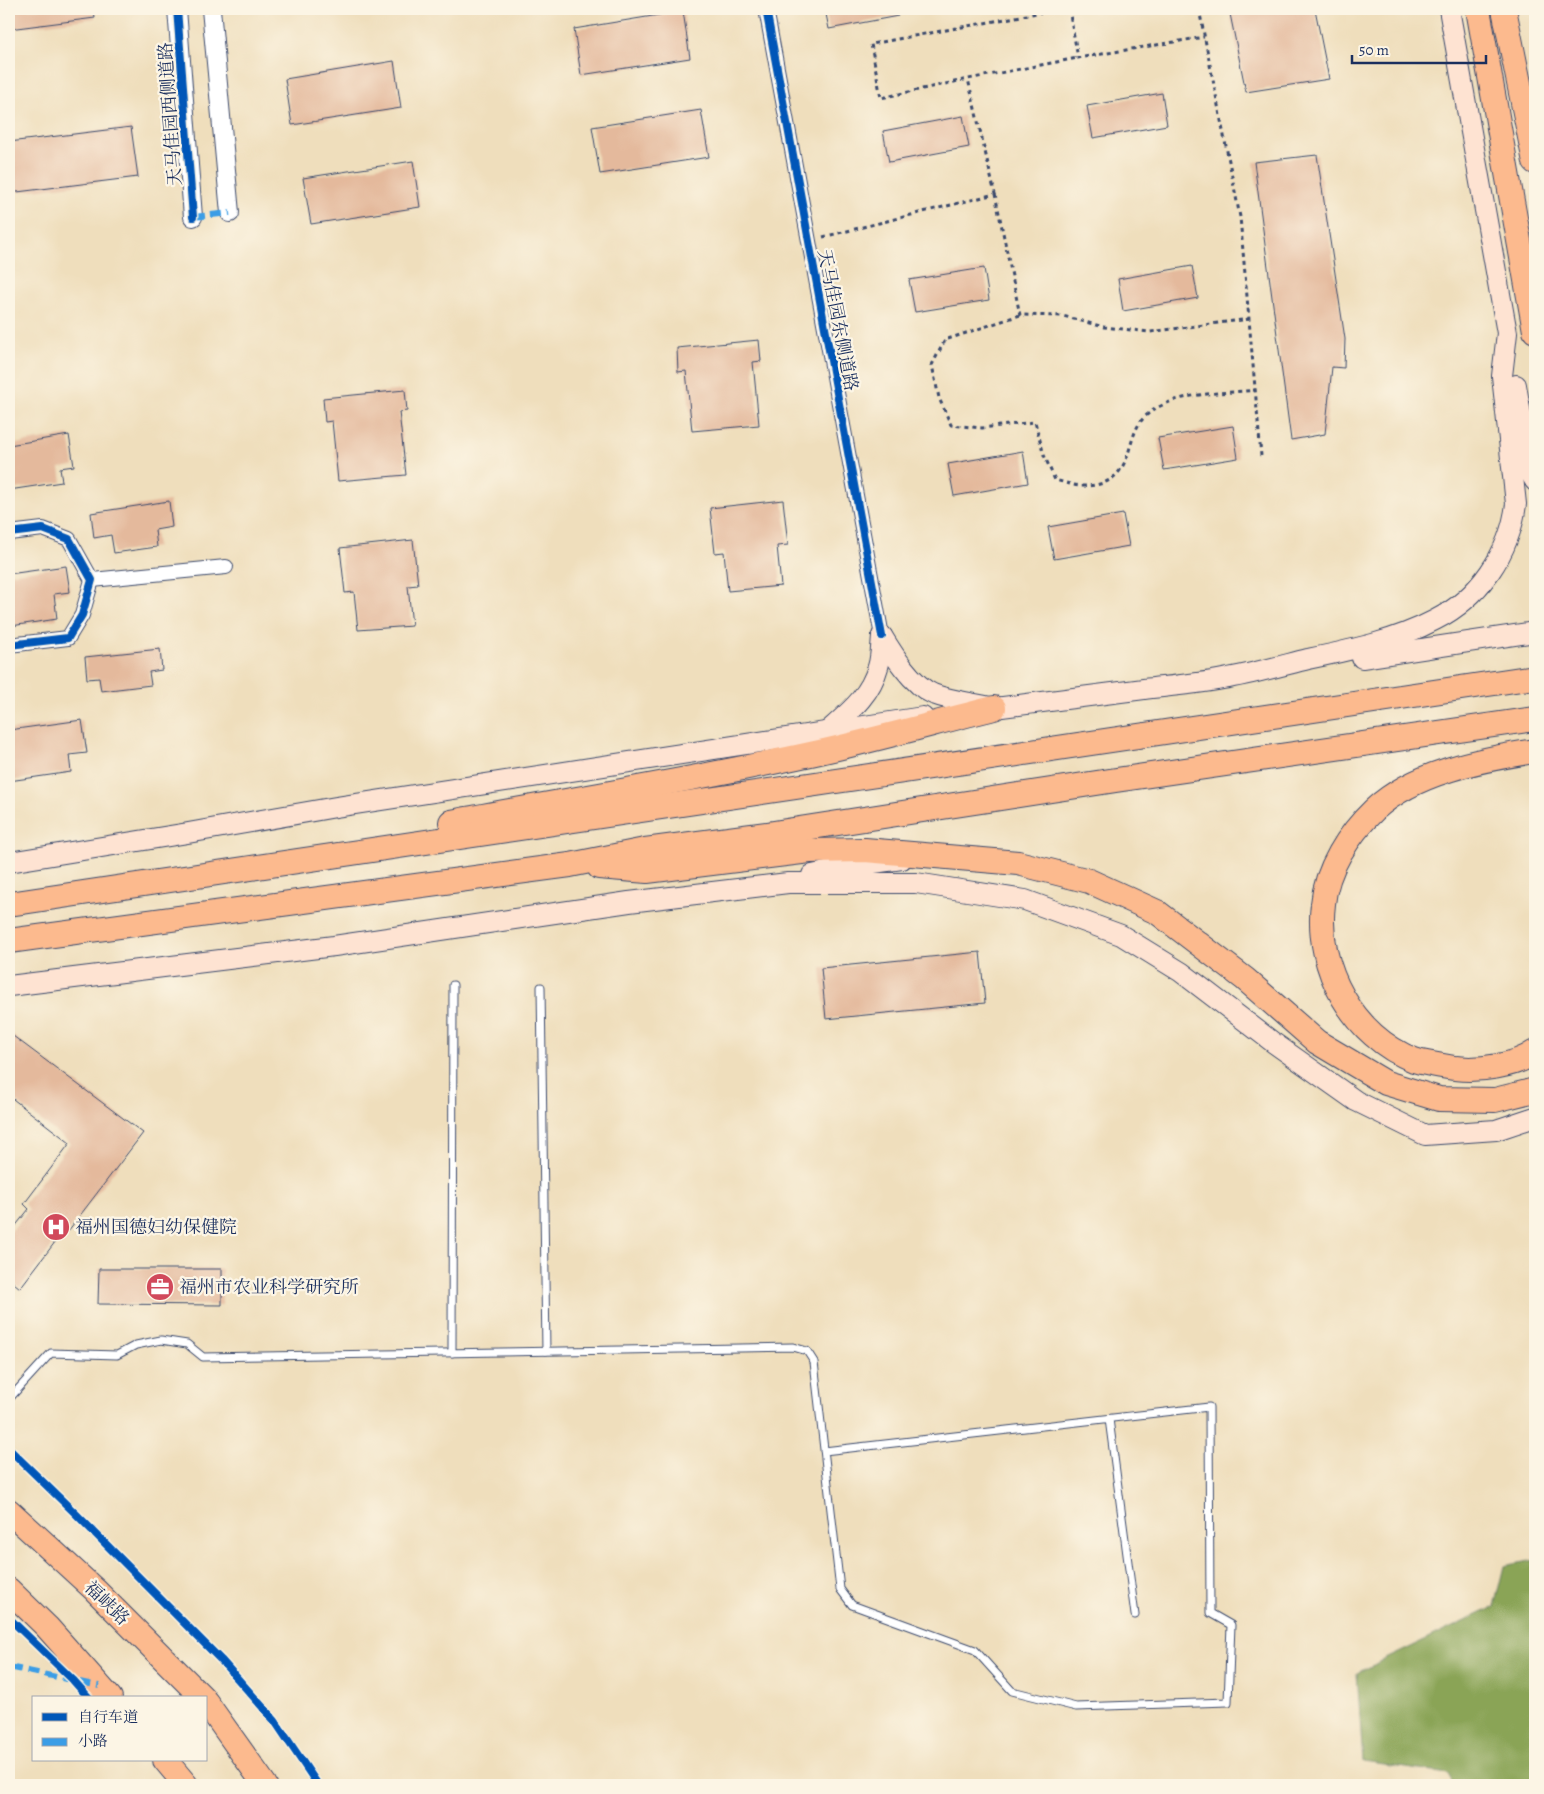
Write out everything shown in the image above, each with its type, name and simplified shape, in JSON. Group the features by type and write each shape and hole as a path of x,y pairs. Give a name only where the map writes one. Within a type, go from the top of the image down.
{"highway":[{"path":"1478,9 1535,331"},
{"path":"1504,9 1535,162"},
{"path":"9,904 1535,678"},
{"path":"69,895 582,797 637,789 815,753 994,708"},
{"path":"646,860 767,834 1116,780 1535,719"},
{"path":"1535,751 1470,762 1434,775 1410,785 1375,809 1356,829 1341,849 1328,882 1322,904 1322,933 1334,981 1346,1002 1356,1017 1390,1048 1414,1060 1463,1069 1479,1069 1506,1064 1535,1052"},
{"path":"9,941 570,865 810,851 865,850 1018,863 1089,882 1157,912 1245,979 1317,1042 1386,1082 1439,1098 1495,1100 1535,1090"},
{"name":"福峡路","path":"9,1511 95,1590 201,1696"},
{"path":"9,1590 48,1627 108,1696"},
{"path":"208,1705 265,1785"},
{"path":"167,1762 186,1785"}],"main road":[{"path":"1449,9 1531,474 1535,481"},
{"path":"1223,679 1373,645 1406,633 1436,620 1481,585 1505,547 1514,523 1516,504 1502,376 1507,334"},
{"path":"9,862 336,807 828,731 1223,679 1535,632"},
{"path":"882,636 898,662 914,679 932,693 994,708"},
{"path":"828,731 861,701 872,684 879,665 882,636"},
{"path":"749,888 858,865 934,855"},
{"path":"9,986 334,946 620,904 788,883 916,883 1025,900 1121,935 1181,972 1356,1101 1425,1135 1496,1130 1535,1117"}],"street":[{"name":"天马佳园西侧道路","path":"177,9 193,217"},
{"path":"211,9 230,213"},
{"name":"天马佳园东侧道路","path":"766,9 882,636"},
{"path":"9,533 44,529 69,539 92,580 82,615 68,638 9,645"},
{"path":"92,580 226,567"}],"lane":[{"path":"452,1352 453,984"},
{"path":"541,987 546,1351"},
{"path":"9,1399 51,1353 117,1356 136,1345 147,1341 161,1340 187,1344 203,1357 793,1347 807,1351 814,1362 824,1451 840,1589 852,1605 975,1650 1012,1691 1076,1707 1228,1702 1231,1625 1210,1613 1209,1407 824,1451"},
{"path":"1109,1418 1135,1615"}],"path":[{"path":"1059,9 871,44 881,98 1078,58 1204,37"},
{"path":"1069,9 1078,58"},
{"path":"1199,9 1240,217 1262,456"},
{"path":"968,79 995,194 1020,314"},
{"path":"808,240 995,194"},
{"path":"1249,319 1150,332 1104,327 1063,316 1020,314 946,340 932,365 939,398 951,425 982,428 1035,422 1044,456 1056,480 1081,486 1110,482 1126,464 1136,428 1146,414 1165,403 1188,397 1256,390"}],"green space":[{"path":"1535,1560 1535,1785 1454,1785 1448,1774 1363,1762 1357,1673 1494,1607 1504,1566"}],"building":[{"path":"9,9 94,9 95,18 9,29"},
{"path":"825,9 897,9 898,16 829,29"},
{"path":"1229,9 1315,9 1329,79 1246,92"},
{"path":"683,11 690,58 581,75 574,29"},
{"path":"394,61 401,108 292,125 285,79"},
{"path":"1162,93 1167,125 1093,138 1087,106"},
{"path":"701,110 709,157 600,174 592,127"},
{"path":"963,116 969,147 889,162 883,131"},
{"path":"131,127 138,177 9,193 9,142"},
{"path":"1317,155 1345,339 1344,368 1332,367 1325,434 1291,440 1254,162"},
{"path":"413,161 420,207 311,224 303,178"},
{"path":"1192,266 1198,298 1123,311 1118,279"},
{"path":"984,268 989,300 915,312 909,280"},
{"path":"759,340 761,361 753,362 759,425 692,431 686,371 678,372 677,348"},
{"path":"405,390 407,411 399,412 406,475 338,481 332,421 325,422 323,398"},
{"path":"1233,426 1238,458 1164,470 1158,438"},
{"path":"69,435 74,466 60,468 62,482 9,490 9,445"},
{"path":"1023,451 1028,483 954,496 948,464"},
{"path":"783,500 788,545 777,546 781,586 728,591 724,552 715,553 710,508"},
{"path":"169,501 172,527 155,530 157,547 114,553 111,535 94,538 91,513"},
{"path":"1123,514 1129,546 1054,559 1048,527"},
{"path":"413,540 418,585 408,586 412,626 358,630 354,592 345,593 340,548"},
{"path":"66,566 70,592 54,594 57,619 11,626 9,574"},
{"path":"160,649 162,670 149,672 151,685 101,691 99,678 87,679 85,657"},
{"path":"82,720 87,753 69,755 71,772 9,781 9,730"},
{"path":"980,952 985,1003 826,1019 821,968"},
{"path":"9,1033 143,1133 65,1235 62,1233 20,1288 9,1279 9,1234 29,1209 24,1204 70,1143 9,1096"},
{"name":"福州市农业科学研究所","path":"99,1269 222,1269 222,1305 98,1304"}],"marked path":[{"path":"193,217 230,213"},
{"path":"9,1667 99,1686"}],"cycle path":[{"path":"177,9 193,217"},
{"path":"766,9 882,636"},
{"path":"9,533 43,529 69,539 92,580 82,615 68,638 9,645"},
{"path":"9,1449 221,1660 275,1721 318,1785"},
{"path":"9,1618 87,1696"}],"place":[{"name":"福州国德妇幼保健院","path":"56,1227"},
{"name":"福州市农业科学研究所","path":"160,1287"}]}
